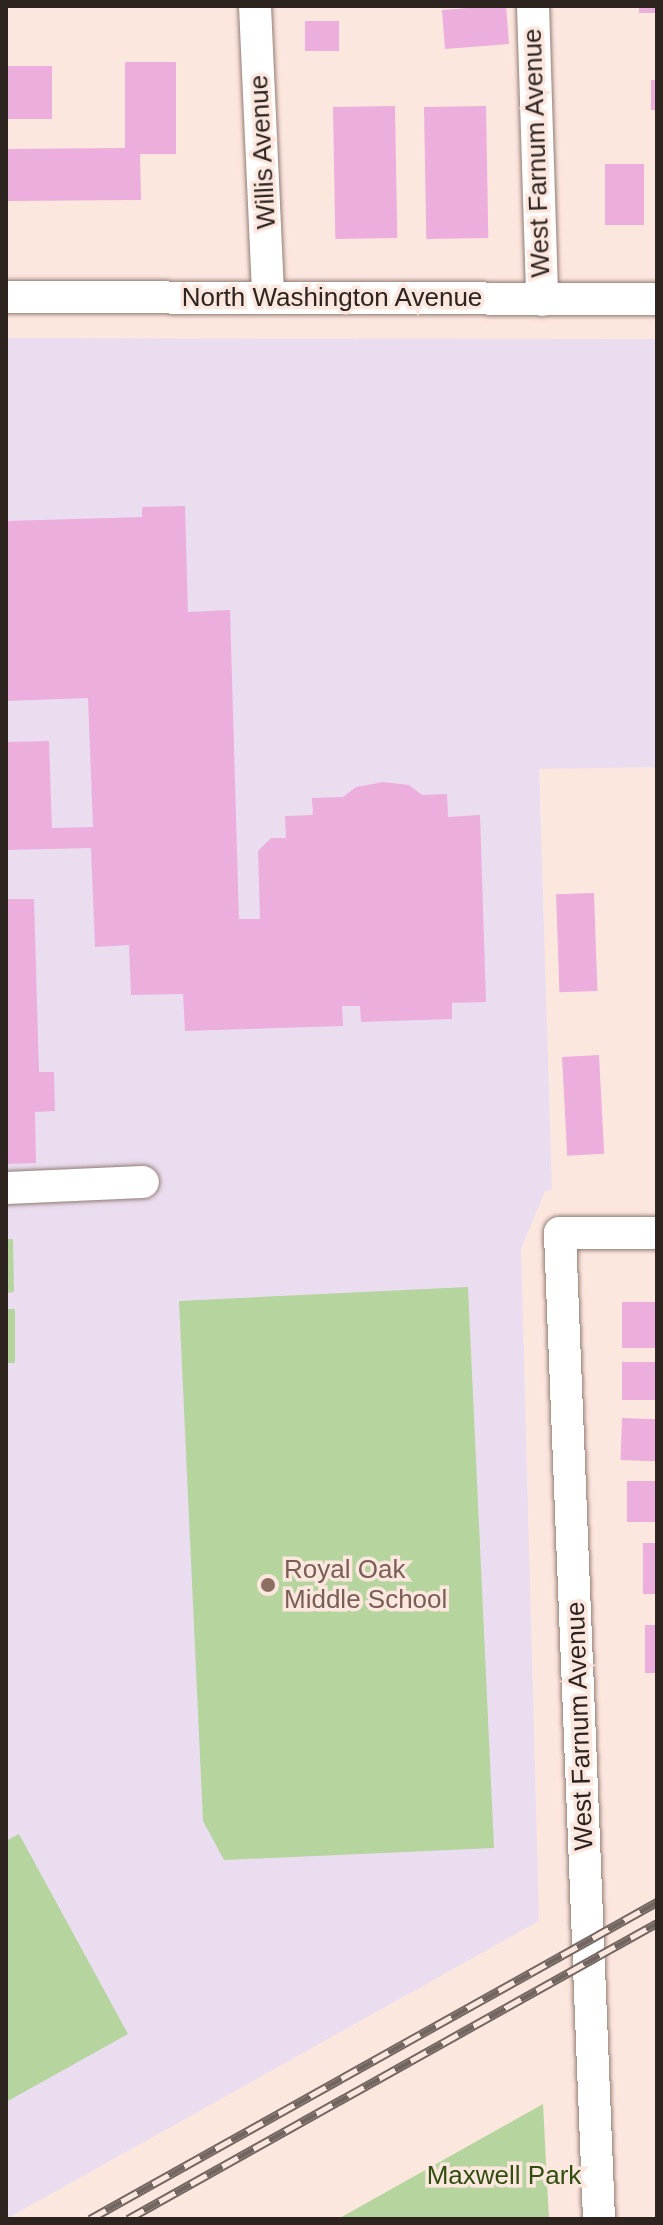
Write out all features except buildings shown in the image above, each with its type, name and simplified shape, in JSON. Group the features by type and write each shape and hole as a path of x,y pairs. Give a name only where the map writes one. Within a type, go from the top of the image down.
{"street":[{"name":"Willis Avenue","path":"255,6 268,297"},
{"name":"West Farnum Avenue","path":"533,6 542,300"},
{"name":"North Washington Avenue","path":"6,297 657,299"},
{"path":"6,1188 143,1182"},
{"name":"West Farnum Avenue","path":"599,2219 560,1233 657,1233"}],"shaded area":[{"name":"Royal Oak Middle School","path":"6,338 657,339 657,767 539,769 552,1190 545,1191 521,1249 539,1921 6,2219"}],"green space":[{"path":"6,1239 13,1239 14,1292 6,1293"},
{"path":"468,1287 494,1848 224,1860 203,1821 179,1301"},
{"path":"6,1309 15,1309 15,1363 6,1363"},
{"path":"19,1834 128,2034 6,2102 6,1841"},
{"name":"Maxwell Park","path":"543,2104 549,2219 338,2219"}],"railway":[{"path":"90,2219 657,1902"},
{"path":"128,2219 657,1923"}],"place":[{"name":"Royal Oak Middle School","path":"268,1585"}]}
